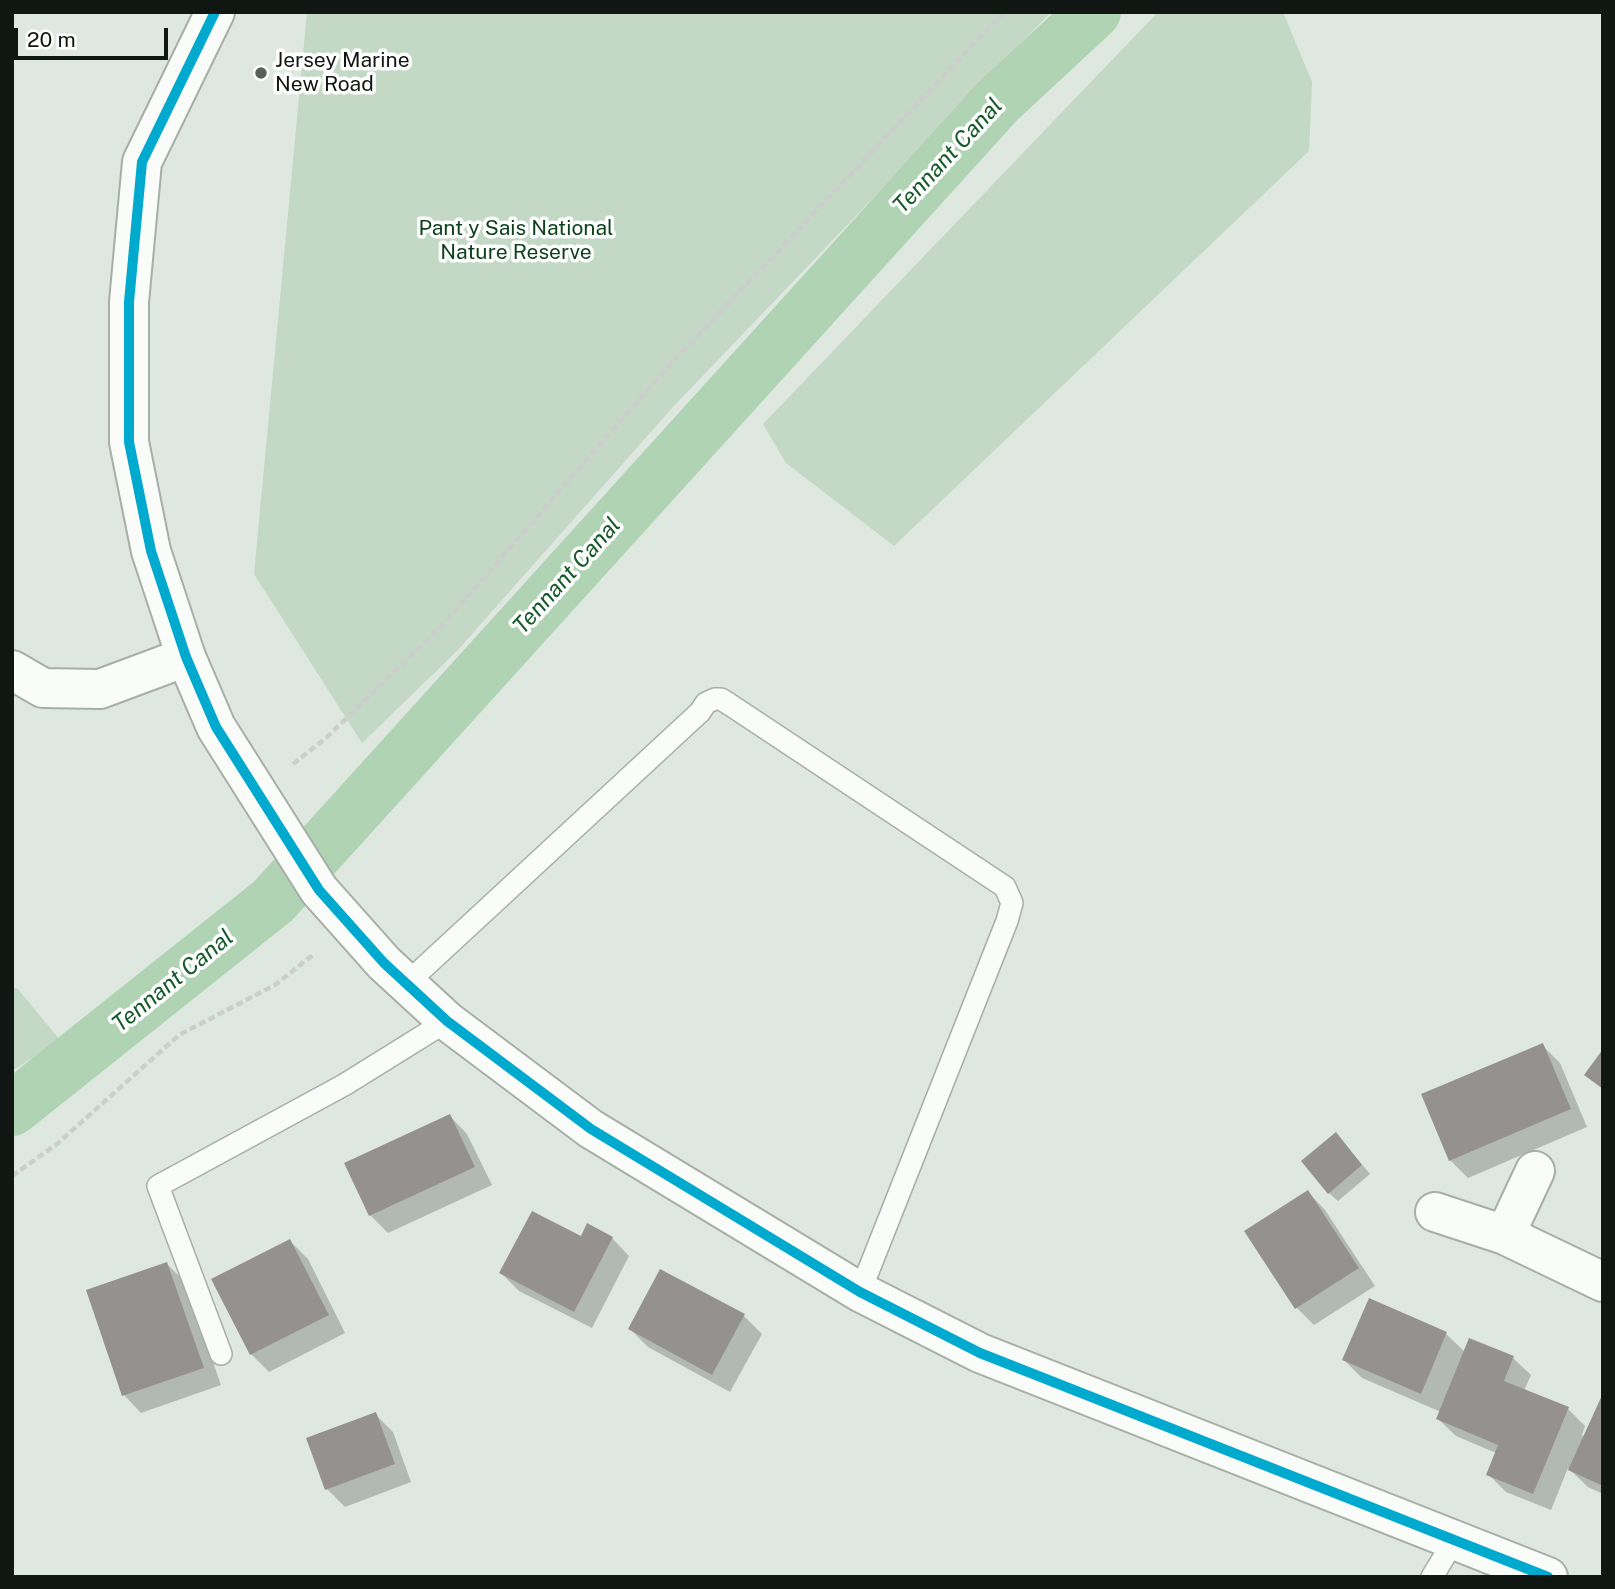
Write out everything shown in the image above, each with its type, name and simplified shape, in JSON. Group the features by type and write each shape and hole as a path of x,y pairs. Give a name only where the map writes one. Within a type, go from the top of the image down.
{"main road":[{"path":"215,12 142,162 129,302 129,442 151,551 186,657 216,727 319,890 406,984 447,1021 591,1129 860,1292 980,1353 1548,1577"},
{"path":"12,670 43,688 100,689 186,657"},
{"path":"1505,1236 1535,1171"},
{"path":"1435,1212 1505,1236 1603,1282"}],"lane":[{"path":"406,984 700,712 706,703 715,699 729,704 1005,887 1012,903 1007,921 860,1292"},
{"path":"221,1354 158,1186 344,1085 447,1021"},
{"path":"1432,1577 1455,1539"}],"path":[{"path":"257,792 326,738 442,626 657,379 1004,12"},
{"path":"12,1176 57,1144 179,1035 275,985 351,926"}],"green space":[{"name":"Pant y Sais National Nature Reserve","path":"307,12 1051,12 673,407 457,651 362,743 254,574"},
{"path":"1158,12 1283,12 1312,82 1309,151 894,546 786,463 763,424"},
{"path":"12,987 18,989 60,1040 12,1071"}],"building":[{"path":"1543,1043 1571,1109 1449,1161 1421,1094"},
{"path":"1603,1049 1603,1089 1584,1075"},
{"path":"450,1114 475,1167 369,1216 344,1163"},
{"path":"1336,1132 1362,1165 1328,1194 1301,1161"},
{"path":"1308,1190 1359,1268 1295,1309 1244,1231"},
{"path":"532,1211 581,1236 587,1223 613,1237 574,1312 499,1273"},
{"path":"290,1239 329,1315 250,1355 211,1279"},
{"path":"167,1262 204,1368 122,1396 86,1290"},
{"path":"660,1269 745,1314 712,1375 628,1329"},
{"path":"1369,1298 1447,1332 1421,1394 1342,1360"},
{"path":"1469,1338 1514,1356 1504,1381 1569,1407 1533,1494 1486,1475 1498,1445 1436,1419"},
{"path":"1603,1393 1603,1486 1568,1470"},
{"path":"376,1412 395,1464 325,1490 306,1438"}],"waterway":[{"name":"Tennant Canal","path":"12,1109 273,901 997,102 1094,12"}],"transit line":[{"path":"215,12 142,162 129,302 129,442 151,551 186,657 216,727 319,890 384,963 447,1021 591,1129 860,1292 980,1353 1548,1577"}],"place":[{"name":"Jersey Marine New Road","path":"261,73"}]}
